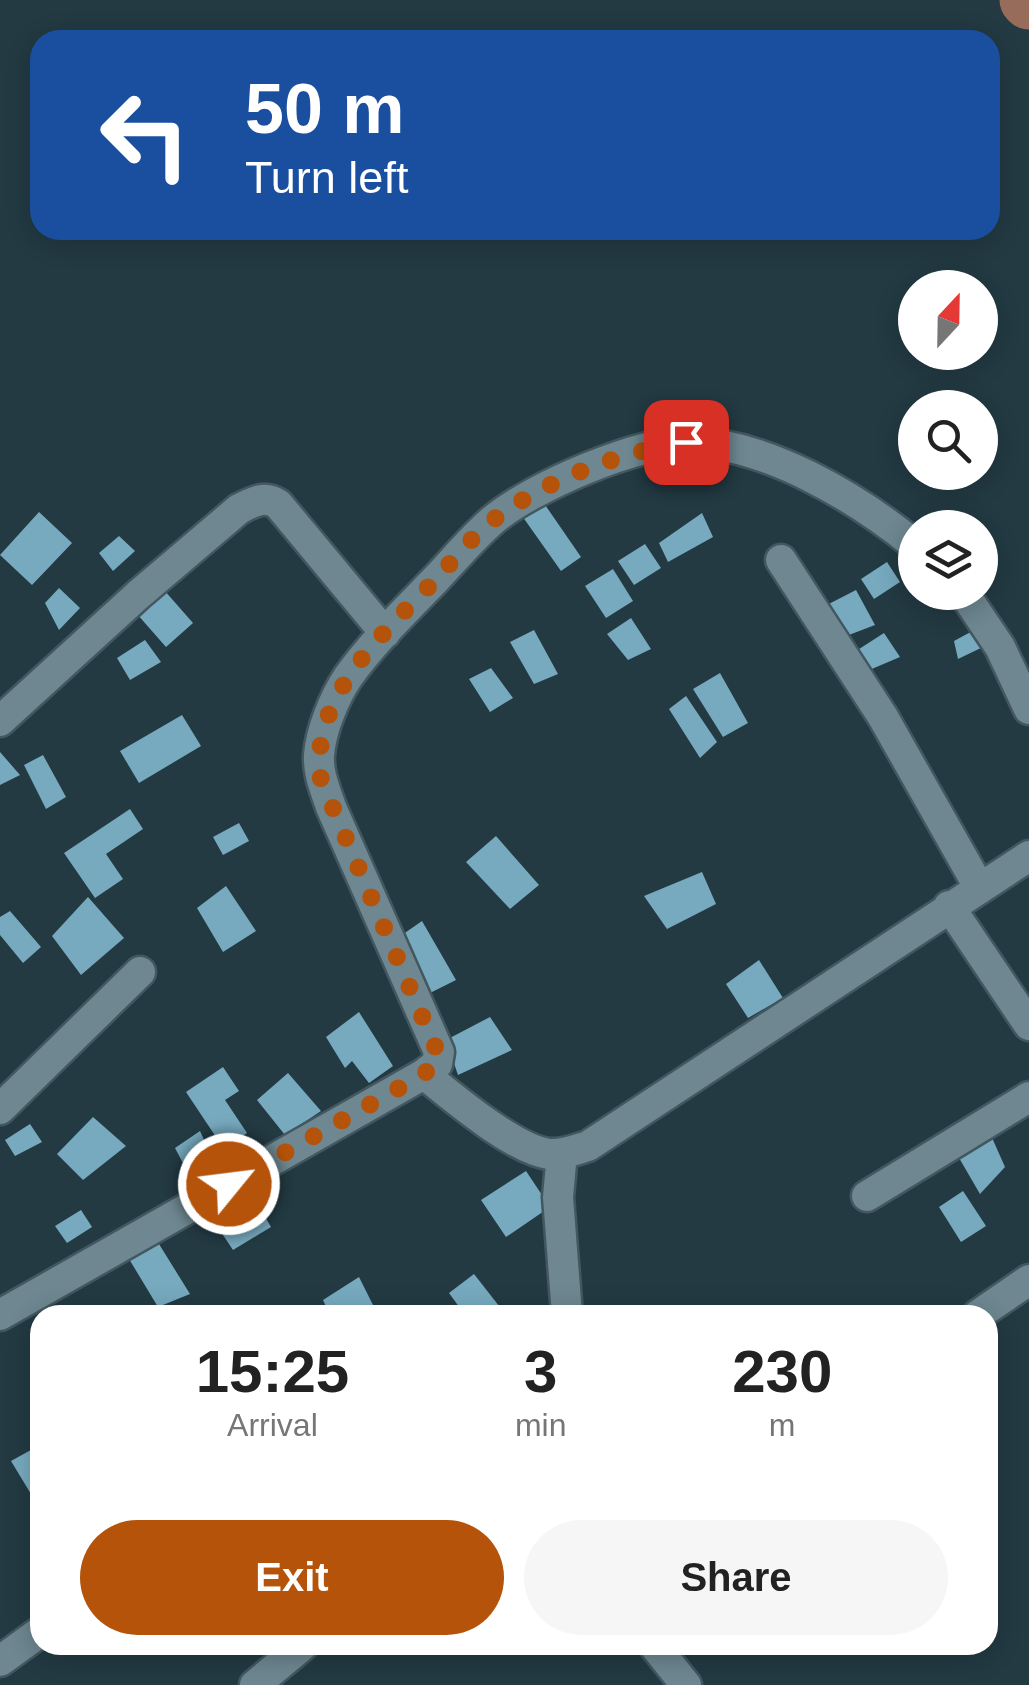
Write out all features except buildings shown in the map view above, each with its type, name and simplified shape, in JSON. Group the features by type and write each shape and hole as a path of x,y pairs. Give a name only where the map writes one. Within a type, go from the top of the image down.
{"street":[{"path":"0,1315 437,1064 440,1052 331,807 320,769 323,736 347,679 494,519 582,471 641,450 686,442 725,446 766,457 840,494 898,531"},
{"path":"0,721 138,594 239,508 255,501 272,500 278,504 386,633"},
{"path":"781,560 883,718 979,887"},
{"path":"975,610 1000,647 1029,709"},
{"path":"424,1074 483,1120 524,1144 545,1153 588,1146 1029,856"},
{"path":"949,906 1029,1025"},
{"path":"0,1110 140,972"},
{"path":"867,1196 1029,1097"},
{"path":"562,1153 558,1197 566,1305"},
{"path":"993,1305 1029,1280"},
{"path":"0,1662 30,1640"},
{"path":"255,1685 292,1655"},
{"path":"662,1655 686,1685"}],"route":[{"path":"229,1184 424,1074 440,1058 321,780 319,752 323,736 347,679 397,619 494,519 582,471 641,450 686,442"}]}
